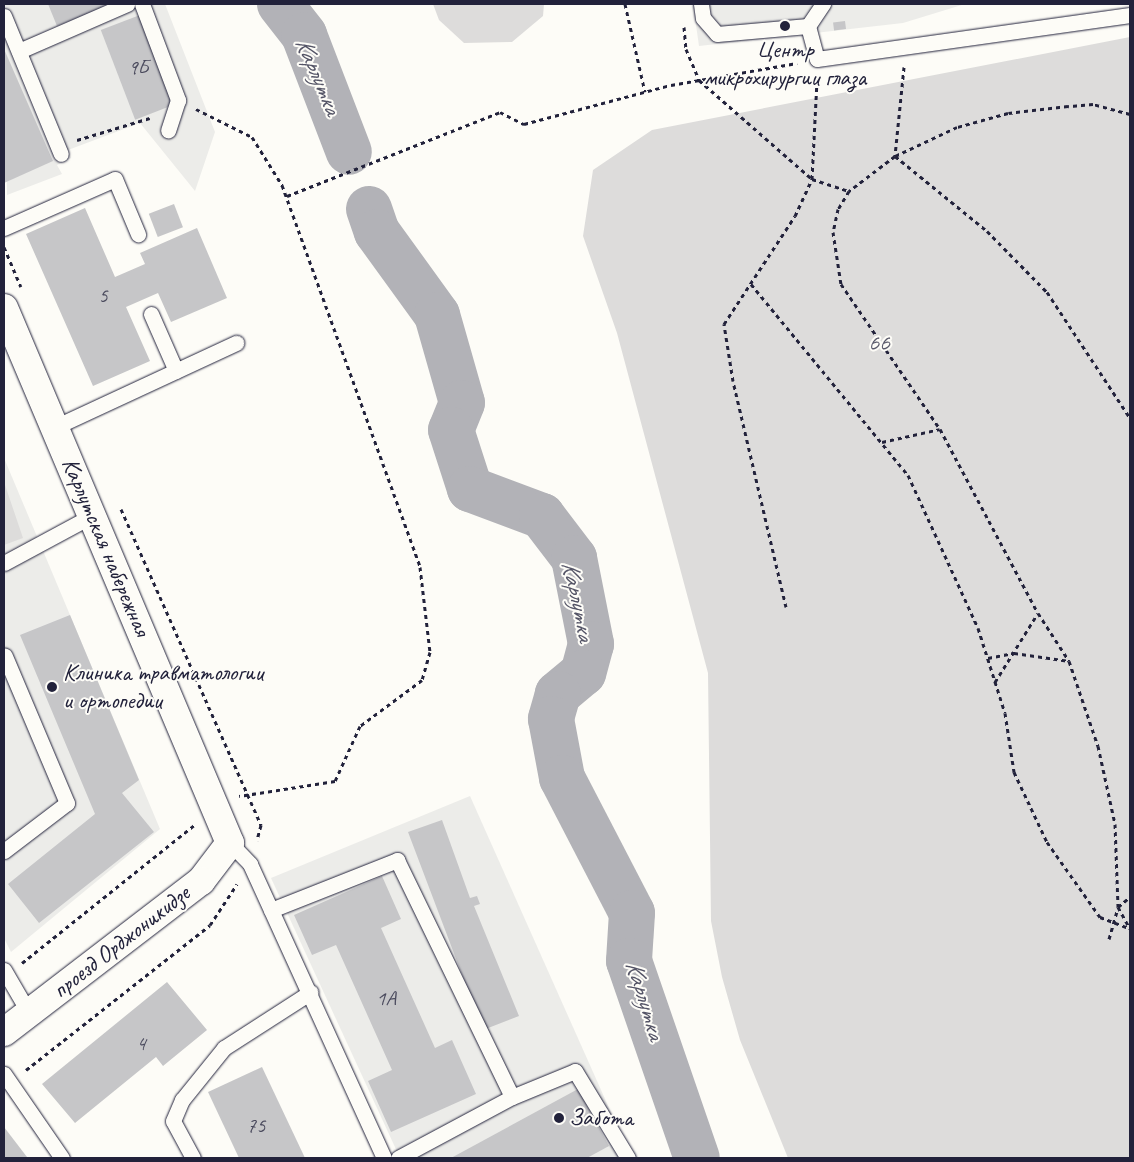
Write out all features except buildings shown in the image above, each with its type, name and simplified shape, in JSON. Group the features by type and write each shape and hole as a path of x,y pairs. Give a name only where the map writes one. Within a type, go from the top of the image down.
{"main road":[{"name":"Карлутская набережная","path":"9,304 55,427 217,806 230,843"},
{"name":"проезд Орджоникидзе","path":"4,1032 201,881 230,843"}],"lane":[{"path":"19,51 127,4"},
{"path":"142,4 178,100 168,130"},
{"path":"701,4 703,18 717,34 808,26"},
{"path":"823,4 808,26 817,60 1130,15"},
{"path":"4,16 59,151"},
{"path":"4,228 115,180 138,234"},
{"path":"151,314 176,371"},
{"path":"55,427 236,343"},
{"path":"4,563 92,515"},
{"path":"4,655 67,803 4,851"},
{"path":"230,843 250,864 311,992 384,1158"},
{"path":"271,910 397,860 512,1097"},
{"path":"5,972 29,1013"},
{"path":"193,1158 173,1121 182,1100 224,1048 311,992"},
{"path":"398,1158 512,1097 575,1071 628,1158"},
{"path":"7,1078 62,1158"}],"path":[{"path":"625,4 645,92"},
{"path":"683,22 686,49 699,80 812,179 849,191"},
{"path":"895,156 906,47"},
{"path":"287,196 500,112 524,124 645,92 699,80 817,60 812,179 795,216 724,324 733,381 786,607"},
{"path":"5,972 217,806 246,792 335,781 360,726 422,680 430,652 420,567 287,196 252,137 178,100"},
{"path":"1109,939 1118,907 1115,824 1098,746 1069,661 1038,613 940,429 841,284 833,232 838,209 849,191 895,156 957,127 1008,114 1092,104 1130,114"},
{"path":"59,151 133,121 173,114"},
{"path":"895,156 987,231 1047,292 1130,418"},
{"path":"4,247 9,304"},
{"path":"751,284 908,475 988,658 996,682 1014,772 1047,842 1100,917 1130,929"},
{"path":"882,442 940,429"},
{"path":"7,1078 210,925 250,864 262,825 119,505"},
{"path":"996,682 1038,613"},
{"path":"988,658 1014,653 1069,661"},
{"path":"1118,907 1130,897"},
{"path":"1118,907 1130,929"}],"shaded area":[{"path":"4,4 165,4 215,132 195,191 140,123 68,150 71,158 57,165 62,174 7,195"},
{"name":"Центр микрохирургии глаза","path":"693,4 965,4 903,23 699,46"},
{"name":"Клиника травматологии и ортопедии","path":"4,458 160,829 11,952 4,938"},
{"path":"470,796 622,1137 629,1158 400,1158 271,878"}],"green space":[{"path":"433,4 544,4 543,16 512,42 464,43 439,20"},
{"name":"66","path":"1130,37 1130,1158 788,1158 740,1040 722,977 711,921 708,673 617,333 583,236 593,170 652,130"},
{"path":"4,482 23,538 4,545"}],"waterway":[{"name":"Карлутка","path":"280,4 304,35 349,152"},
{"name":"Карлутка","path":"369,209 377,232 437,315 462,403 451,430 470,489 542,516 574,558 591,644 583,673 558,694 551,719 562,778 632,913 629,961 697,1158"}],"place":[{"name":"Центр микрохирургии глаза","path":"785,26"},
{"name":"Клиника травматологии и ортопедии","path":"52,687"},
{"name":"Забота","path":"559,1118"}]}
